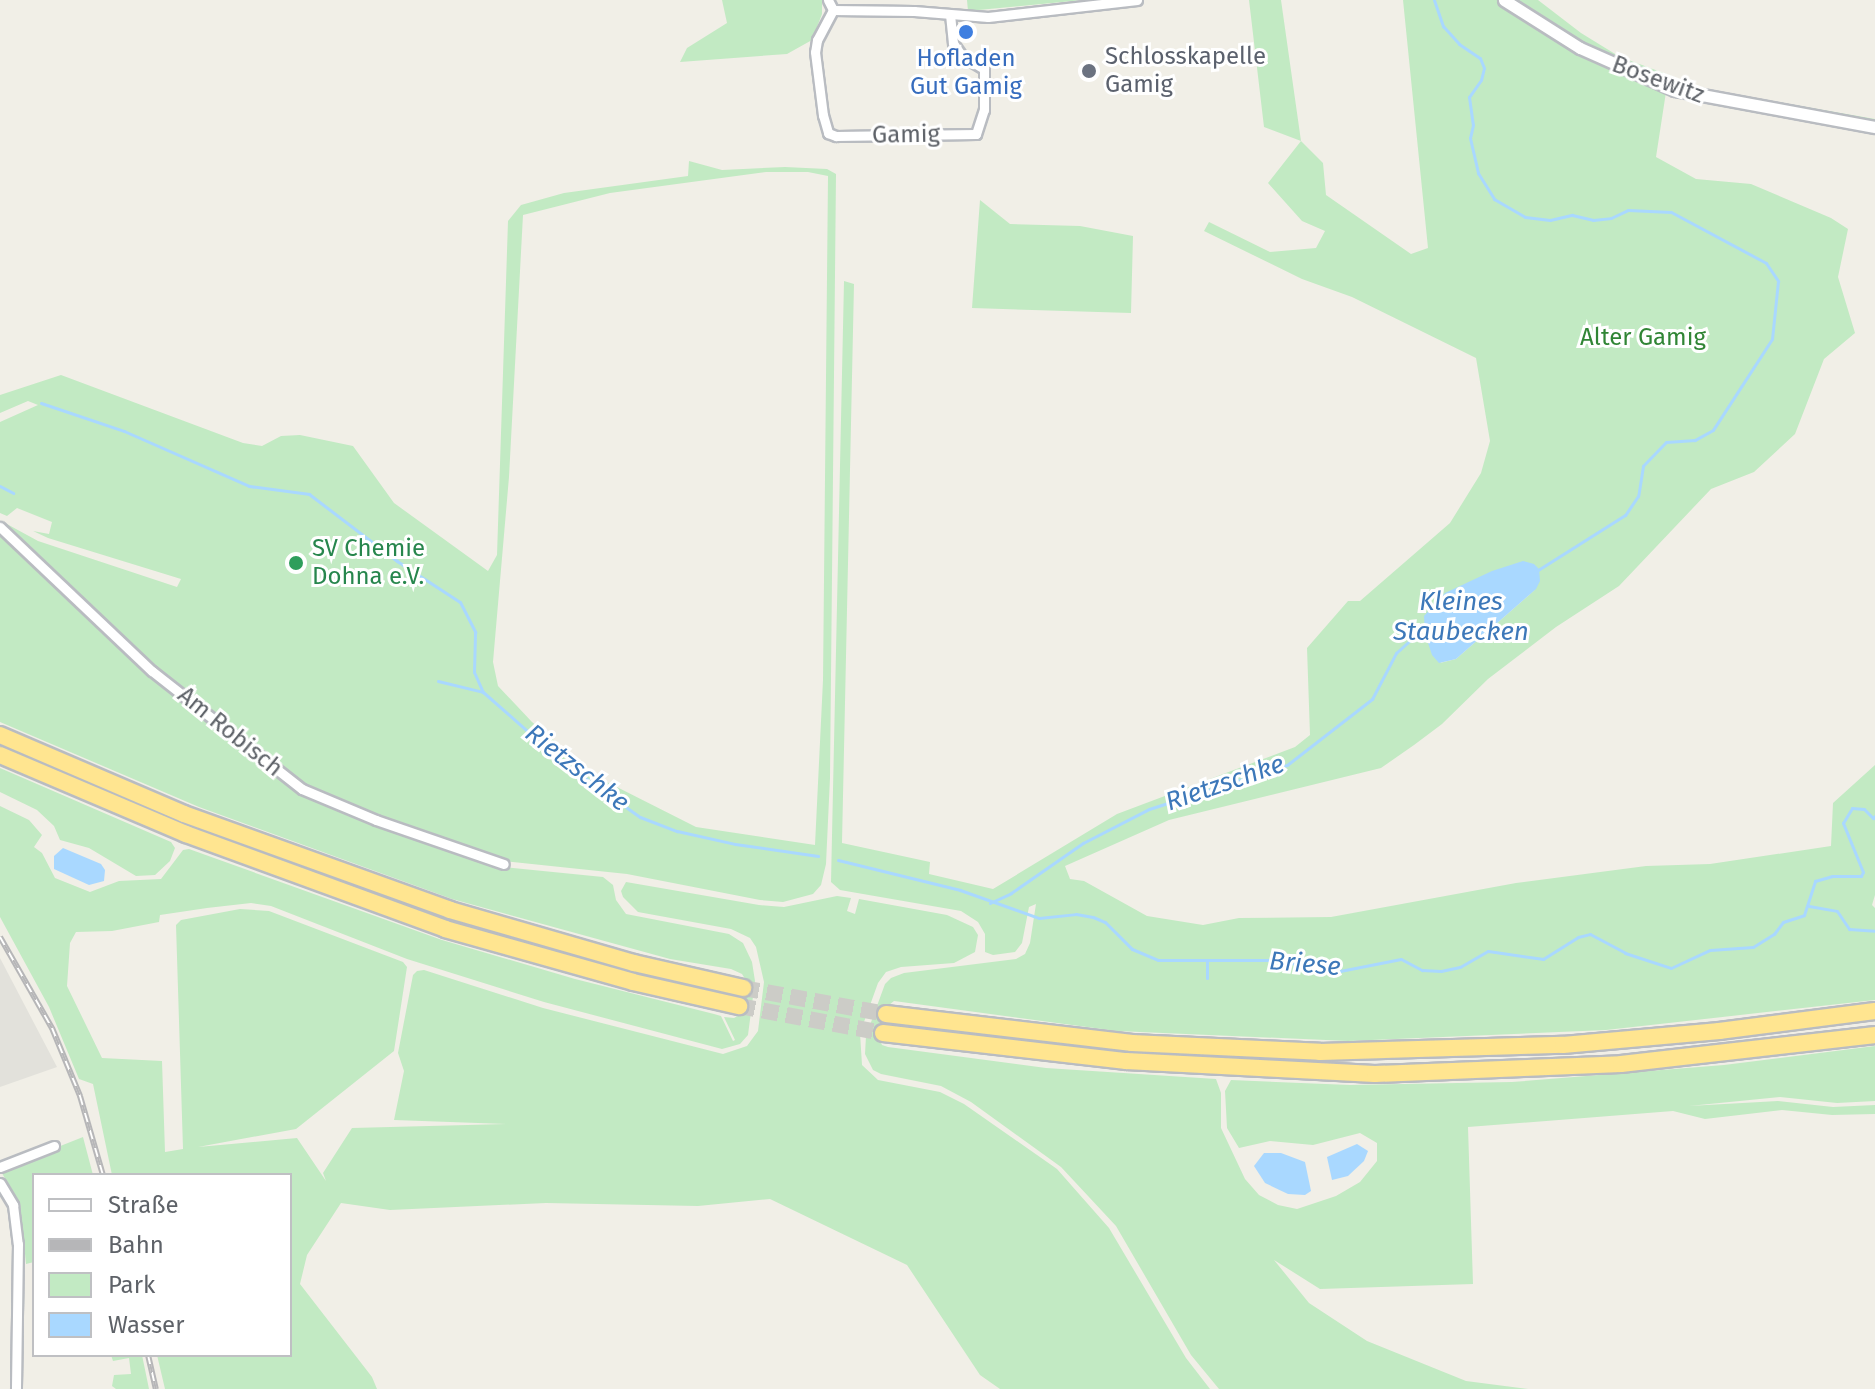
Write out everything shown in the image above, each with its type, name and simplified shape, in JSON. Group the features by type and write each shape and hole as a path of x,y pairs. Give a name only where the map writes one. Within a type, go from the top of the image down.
{"highway":[{"path":"0,735 184,814 450,910 634,963 743,988"},
{"path":"0,755 186,834 402,915 533,955 739,1006"},
{"path":"886,1014 1132,1043 1335,1052 1576,1044 1875,1011"},
{"path":"883,1033 1126,1061 1375,1074 1591,1066 1875,1035"}],"street":[{"name":"Gamig","path":"950,16 953,43 962,56 984,69 984,110 976,134 836,136 828,133 815,52 831,5 950,16 1006,16 1137,0"},
{"name":"Bosewitz","path":"1504,0 1580,48 1675,90 1875,127"},
{"name":"Am Robisch","path":"0,527 152,671 302,789 376,820 504,864"},
{"path":"0,1167 54,1146"},
{"path":"0,1183 13,1205 18,1244 16,1389"}],"shaded area":[{"path":"0,958 57,1067 0,1087"}],"green space":[{"path":"722,0 822,0 822,14 812,40 787,54 680,62 687,48 727,23"},
{"path":"967,0 1083,0 968,11"},
{"path":"1249,0 1281,0 1301,141 1264,127"},
{"name":"Alter Gamig","path":"1403,0 1497,0 1577,51 1666,92 1656,157 1696,179 1751,184 1831,218 1848,229 1838,277 1855,333 1824,359 1795,434 1754,472 1711,489 1619,586 1556,627 1488,679 1442,724 1381,768 1169,820 1065,866 1070,879 1084,881 1147,916 1203,925 1239,918 1331,917 1516,883 1646,866 1710,864 1831,846 1833,803 1875,765 1875,895 1872,905 1875,908 1875,1000 1606,1030 1348,1041 1117,1031 894,1001 884,1009 879,1038 882,1045 888,1047 1046,1068 1216,1079 1221,1093 1221,1128 1245,1179 1259,1195 1278,1205 1297,1209 1336,1196 1360,1182 1377,1161 1377,1143 1360,1133 1313,1145 1270,1141 1239,1148 1227,1128 1225,1091 1231,1080 1350,1085 1512,1082 1724,1065 1875,1046 1875,1101 1837,1103 1780,1097 1689,1106 1778,1101 1833,1107 1875,1105 1875,1114 1832,1115 1782,1110 1705,1119 1673,1111 1468,1127 1473,1284 1320,1289 1274,1260 1309,1303 1367,1341 1466,1381 1528,1389 1219,1389 1191,1355 1116,1226 1061,1167 971,1102 941,1086 881,1074 873,1070 865,1054 866,1036 885,984 891,978 904,973 1016,959 1025,954 1030,943 1036,904 1029,907 1022,943 1015,952 993,955 985,952 985,934 978,922 961,911 840,890 831,882 844,281 854,284 842,843 930,862 929,874 993,889 1117,814 1295,747 1310,735 1307,648 1348,601 1360,601 1450,523 1481,473 1490,441 1476,358 1352,297 1302,279 1204,231 1209,222 1270,252 1316,248 1325,231 1302,221 1268,183 1301,141 1323,163 1326,195 1411,254 1428,248","holes":["1536,589 1456,659 1440,663"]},
{"path":"1512,0 1538,0 1581,33 1620,57 1617,61 1583,45"},
{"path":"1626,59 1709,90 1875,119 1875,124 1678,87 1623,64"},
{"path":"689,161 722,170 785,167 827,169 836,174 830,778 826,864 821,885 813,894 783,902 760,900 627,874 504,861 379,817 304,786 153,668 6,527 5,523 38,541 177,587 181,579 48,538 33,531 49,534 52,522 17,508 7,516 0,513 0,422 38,405 28,401 0,413 0,395 61,375 243,443 262,446 281,436 300,435 353,446 394,503 488,571 497,555 508,221 521,205 564,193 688,176","holes":["766,172 808,172 828,176 823,680 815,845 696,827 599,778 532,722 498,686 493,662 509,477 523,215 610,193"]},
{"path":"980,200 1010,224 1080,226 1133,236 1131,313 972,308"},
{"path":"0,534 124,653 301,793 503,867 603,877 613,885 616,900 626,914 729,934 743,943 752,962 755,981 748,1035 740,1044 722,1049 544,1002 407,959 271,906 251,903 207,908 160,915 159,922 112,931 76,932 70,943 67,986 102,1058 162,1061 165,1152 183,1149 176,925 181,920 240,909 269,911 403,962 407,967 394,1051 296,1129 198,1147 297,1138 326,1181 323,1173 352,1128 506,1124 394,1120 404,1071 398,1053 413,975 417,971 424,970 543,1008 723,1054 747,1046 758,1031 764,982 756,947 750,938 731,929 638,912 623,897 621,891 626,882 759,905 784,907 837,896 851,898 847,911 855,914 859,899 947,915 973,927 978,935 975,952 954,963 901,967 886,972 878,983 860,1033 862,1065 878,1080 940,1092 964,1104 1057,1169 1109,1228 1186,1358 1210,1389 1000,1389 980,1375 907,1265 770,1199 698,1206 546,1203 390,1210 341,1203 307,1255 300,1284 372,1377 377,1389 165,1389 157,1357 292,1357 292,1173 112,1173 93,1084 79,1079 49,1007 0,917 0,806 29,820 42,835 34,847 42,853 55,878 90,892 119,881 161,879 183,850 189,849 442,940 575,979 721,1016 733,1041 724,1017 734,1018 741,1014 747,982 742,974 731,969 670,959 452,899 199,807 0,722"},
{"path":"0,768 171,842 175,848 170,861 155,875 136,876 89,848 60,840 54,826 37,810 0,792"},
{"path":"83,1137 92,1173 32,1173 32,1262 26,1264 20,1203 0,1170"},
{"path":"112,1357 142,1357 149,1389 116,1389 112,1386 114,1375 131,1374 129,1358 113,1361"}],"water":[{"name":"Kleines Staubecken","path":"1523,561 1539,569 1540,581 1536,589 1456,659 1439,663 1432,655 1425,634 1424,616 1445,593 1492,571"},
{"path":"63,848 101,864 105,870 104,881 89,885 54,869 54,856"},
{"path":"1357,1144 1368,1151 1364,1161 1348,1176 1332,1180 1327,1157"},
{"path":"1264,1153 1281,1153 1305,1162 1311,1191 1305,1195 1288,1194 1265,1183 1254,1166"}],"waterway":[{"name":"Rietzschke","path":"1434,0 1443,26 1459,44 1480,58 1484,68 1481,80 1469,97 1473,125 1470,138 1478,173 1494,199 1525,217 1550,220 1572,215 1593,220 1611,218 1628,210 1671,212 1766,263 1778,281 1772,339 1713,430 1695,440 1666,442 1643,466 1638,496 1625,515 1538,570"},
{"path":"41,403 124,431 249,486 309,494 397,561 460,602 475,632 474,672 483,692"},
{"name":"Rietzschke","path":"0,486 13,493"},
{"name":"Rietzschke","path":"990,903 1011,893 1083,843 1149,809 1287,765 1372,699 1396,653 1427,625"},
{"name":"Rietzschke","path":"438,681 483,692 560,760 640,817 677,831 735,844 818,856"},
{"name":"Briese","path":"838,860 960,890 1039,918 1076,914 1093,917 1105,922 1132,949 1158,960 1272,960 1340,971 1401,959 1422,970 1441,971 1460,967 1488,951 1543,959 1578,937 1590,934 1625,953 1671,968 1710,950 1753,947 1774,934 1783,922 1804,915 1815,881 1832,876 1861,876 1863,872 1843,823 1852,808 1864,809 1873,818 1875,816"},
{"path":"1809,906 1837,911 1849,929 1875,931"},
{"path":"1207,962 1207,978"}],"tunnel":[{"path":"743,988 886,1014"},
{"path":"739,1006 883,1033"}],"railway":[{"path":"0,937 52,1028 80,1096 102,1173"},
{"path":"148,1357 156,1389"}],"place":[{"name":"Hofladen Gut Gamig","path":"966,32"},
{"name":"Schlosskapelle Gamig","path":"1089,71"},
{"name":"SV Chemie Dohna e.V.","path":"296,563"}]}
